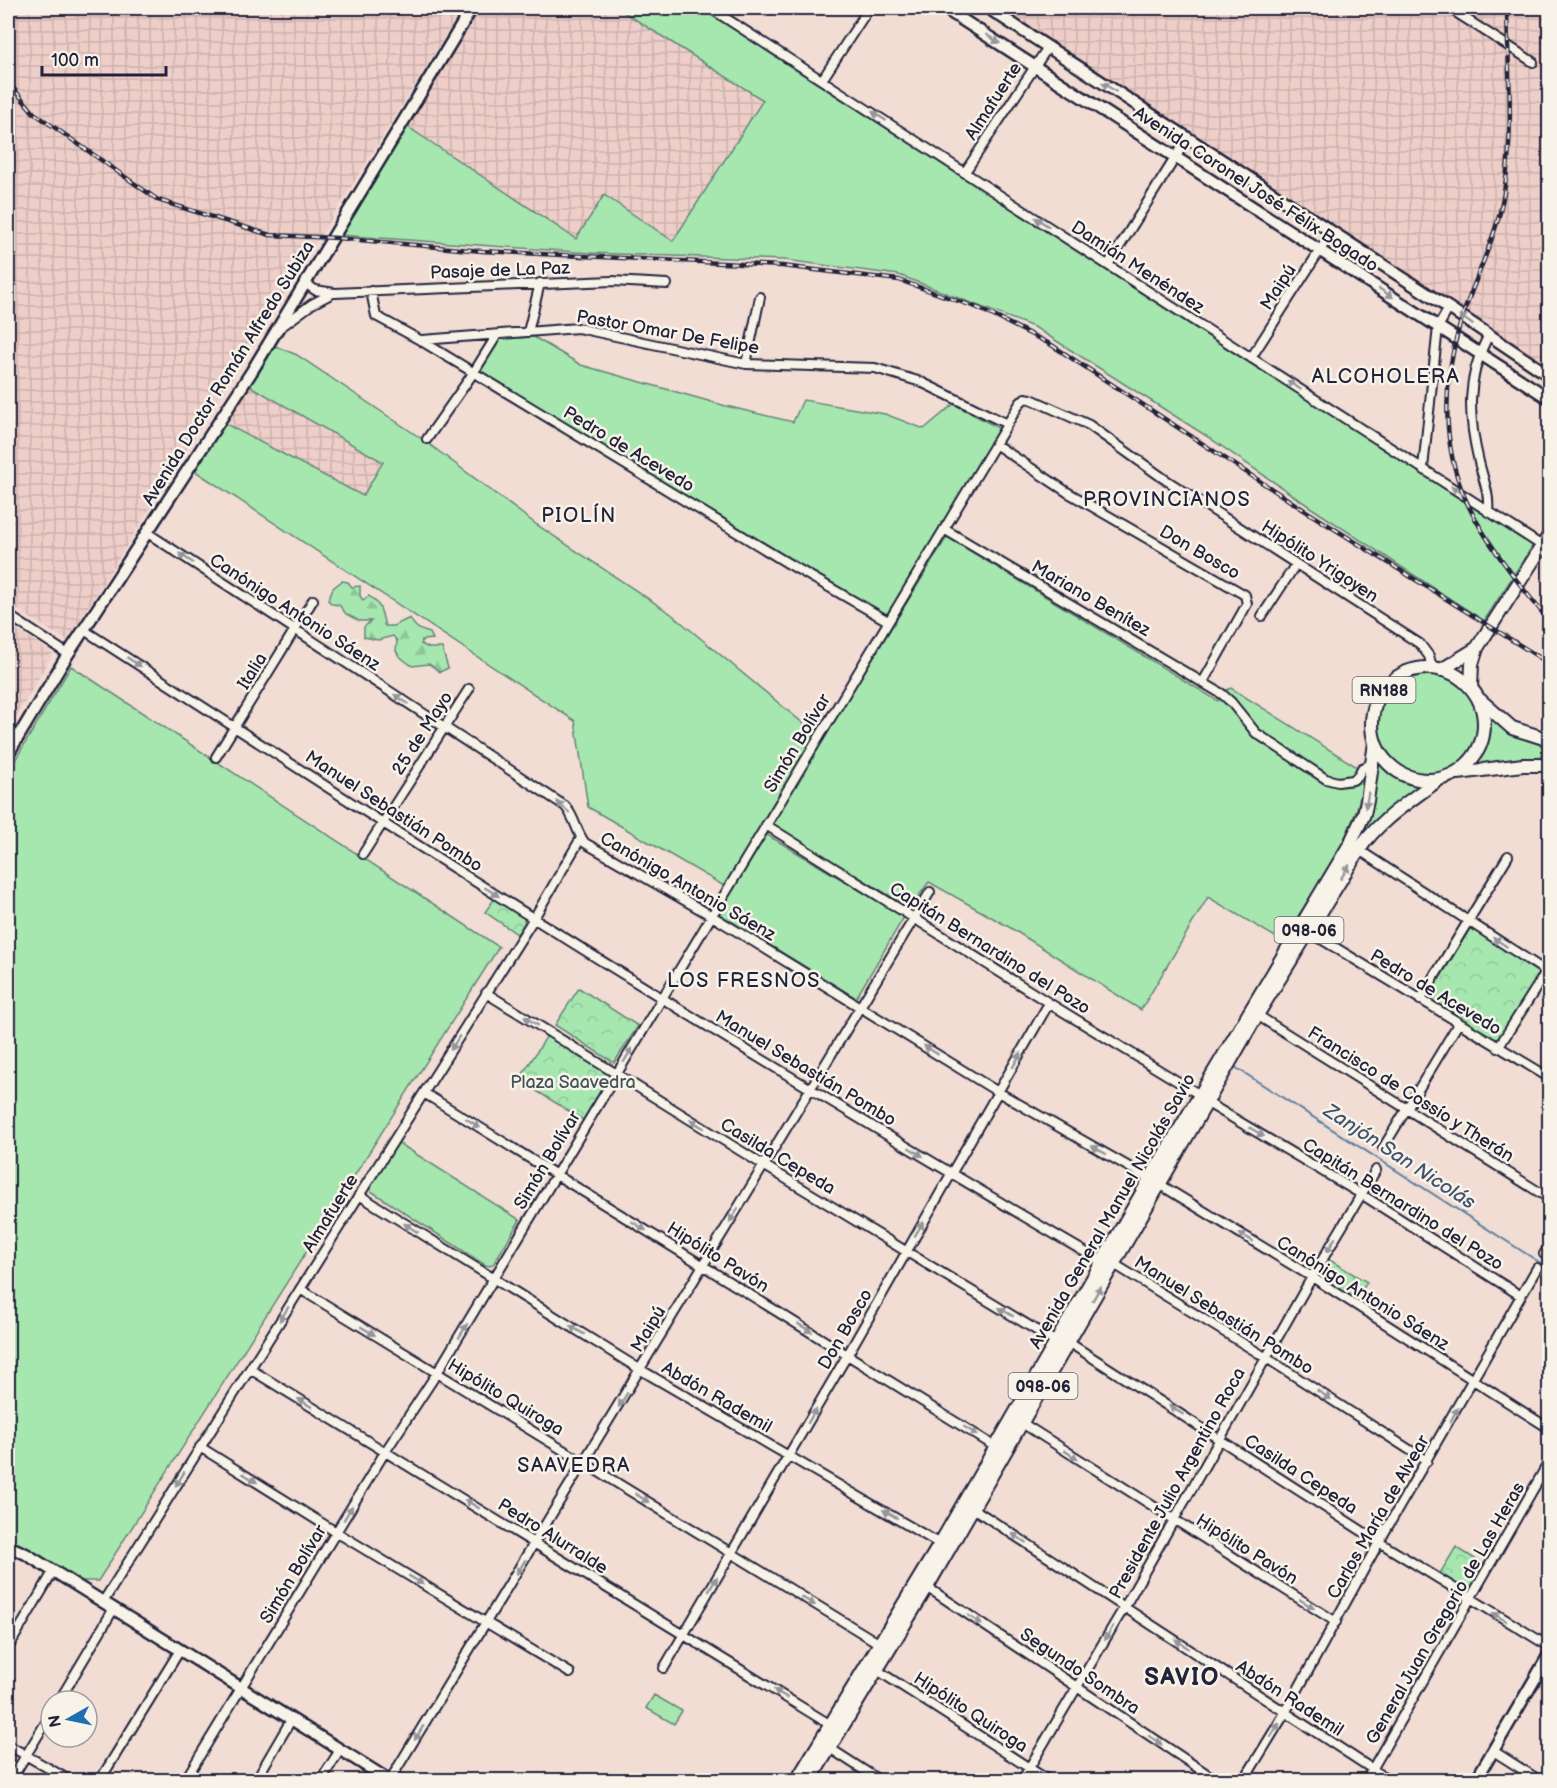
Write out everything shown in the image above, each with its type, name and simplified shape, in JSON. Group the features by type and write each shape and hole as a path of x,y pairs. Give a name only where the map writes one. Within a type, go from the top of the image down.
{"main road":[{"name":"Avenida Doctor Román Alfredo Subiza","path":"8,754 68,654 254,369 472,8"},
{"name":"Avenida Coronel José Félix Bogado","path":"944,8 1550,399"},
{"name":"Avenida Coronel José Félix Bogado","path":"987,8 1550,376"},
{"name":"Avenida General Manuel Nicolás Savio","path":"1203,1098 1370,835 1383,822 1438,780 1456,773 1470,762 1479,747 1484,730 1483,713 1473,692 1472,664 1477,648 1546,549 1550,534"},
{"name":"Avenida General Manuel Nicolás Savio","path":"797,1780 825,1745 877,1670 927,1587 996,1447 1062,1342 1350,844 1364,814 1375,742 1372,727 1374,711 1379,696 1389,684 1402,675 1417,669 1437,669 1477,648"},
{"name":"RN188","path":"1437,669 1452,674 1512,728 1550,740"},
{"name":"Avenida General Manuel Nicolás Savio","path":"1375,742 1389,765 1400,773 1425,781 1438,780"},
{"path":"1456,773 1523,765 1550,765"},
{"name":"Avenida General Manuel Nicolás Savio","path":"836,1728 880,1644 940,1544 1022,1423 1062,1342"},
{"path":"8,1546 26,1554 390,1780"},
{"path":"1482,1780 1549,1656"},
{"path":"1476,1780 1549,1656"},
{"name":"Avenida General Manuel Nicolás Savio","path":"810,1780 825,1745"}],"street":[{"name":"Damián Menéndez","path":"710,8 1546,549"},
{"path":"822,80 869,8"},
{"path":"1449,8 1533,62"},
{"name":"Almafuerte","path":"965,172 1048,47"},
{"path":"1108,265 1187,138"},
{"name":"Maipú","path":"1251,358 1331,233"},
{"name":"Pasaje de La Paz","path":"305,283 315,290 335,292 612,281 667,284"},
{"path":"528,332 540,284"},
{"name":"Pedro de Acevedo","path":"371,291 376,316 474,372 779,558 888,621"},
{"name":"Pasaje de La Paz","path":"277,329 320,298 335,292"},
{"path":"746,364 759,297"},
{"path":"1423,468 1438,327 1449,308"},
{"name":"Pastor Omar De Felipe","path":"420,340 586,329 746,364 838,366 883,370 939,390 1007,424"},
{"path":"427,440 497,335"},
{"path":"1488,336 1479,354 1471,384 1474,444 1488,494 1488,512"},
{"name":"Simón Bolívar","path":"184,1780 385,1452 494,1280 555,1174 1007,424 1025,398"},
{"name":"Hipólito Yrigoyen","path":"1025,398 1089,424 1163,478 1420,644 1437,669"},
{"name":"Don Bosco","path":"995,444 1067,492 1245,595 1247,604 1203,682"},
{"name":"Mariano Benítez","path":"944,529 1222,694 1256,733 1326,779 1338,782 1353,780 1362,768 1372,767"},
{"name":"Canónigo Antonio Sáenz","path":"147,532 565,806 580,838 585,843 712,916 998,1092 1155,1181 1312,1277 1550,1429"},
{"path":"1262,616 1296,564"},
{"name":"Italia","path":"216,758 313,600"},
{"path":"8,615 68,654"},
{"name":"Manuel Sebastián Pombo","path":"84,630 382,823 662,998 952,1174 1108,1263 1265,1357 1427,1461"},
{"name":"25 de Mayo","path":"363,854 469,689"},
{"name":"Capitán Bernardino del Pozo","path":"766,825 1049,1003 1361,1194 1521,1296"},
{"name":"Almafuerte","path":"103,1602 534,918 580,838"},
{"path":"1359,850 1468,922 1548,971 1498,1048"},
{"path":"1420,1000 1508,856"},
{"name":"Maipú","path":"390,1780 930,892"},
{"name":"Pedro de Acevedo","path":"1308,931 1550,1078"},
{"name":"Casilda Cepeda","path":"486,993 906,1252 1062,1342 1219,1438 1470,1600 1549,1656"},
{"name":"Don Bosco","path":"664,1668 848,1354 1049,1003"},
{"name":"Francisco de Cossío y Therán","path":"1257,1015 1550,1199"},
{"path":"1383,1148 1458,1024"},
{"name":"Hipólito Pavón","path":"424,1093 996,1447"},
{"name":"Presidente Julio Argentino Roca","path":"1022,1780 1078,1688 1265,1357 1376,1170"},
{"name":"Abdón Rademil","path":"359,1195 641,1370 940,1544"},
{"path":"1544,1254 1550,1245"},
{"name":"Carlos María de Alvear","path":"1244,1780 1285,1713 1379,1542 1537,1268"},
{"name":"Hipólito Quiroga","path":"300,1289 880,1644"},
{"name":"Pedro Alurralde","path":"250,1369 836,1728"},
{"name":"Hipólito Pavón","path":"1022,1423 1336,1622"},
{"path":"200,1447 570,1673"},
{"name":"General Juan Gregorio de Las Heras","path":"1366,1780 1550,1460"},
{"name":"Abdón Rademil","path":"968,1505 1389,1780"},
{"path":"8,1648 53,1572"},
{"name":"Segundo Sombra","path":"927,1587 1216,1780"},
{"path":"66,1689 113,1610"},
{"path":"100,1780 180,1650"},
{"name":"Hipólito Quiroga","path":"877,1670 1048,1780"},
{"path":"256,1780 291,1720"},
{"path":"11,1780 39,1734"},
{"path":"8,1745 69,1780"},
{"path":"825,1745 879,1780"},
{"path":"321,1780 340,1750"},
{"path":"1498,1754 1539,1780"}],"shaded area":[{"path":"8,8 463,8 67,641 8,604"},
{"path":"476,8 617,8 764,100 673,241 604,196 576,239 405,125"},
{"path":"988,8 1549,8 1549,376"},
{"path":"250,386 384,463 363,496 224,423"},
{"path":"8,624 53,653 8,731"}],"green space":[{"path":"617,8 703,8 1533,545 1484,621 1208,437 1036,328 899,275 785,260 590,253 339,235 405,125 576,239 604,195 673,241 763,100"},
{"path":"534,337 581,365 726,406 793,422 803,400 885,414 924,429 954,404 1000,429 942,529 887,615 479,371 500,339"},
{"path":"275,346 297,355 425,441 537,525 670,613 816,734 724,886 588,807 575,721 192,469 224,423 363,496 383,462 250,386"},
{"path":"947,537 1218,701 1224,691 1231,688 1365,772 1354,818 1344,839 1321,881 1282,941 1208,897 1141,1010 1009,927 929,882 910,908 771,824"},
{"path":"342,581 348,582 352,587 360,586 360,596 363,600 369,596 376,603 385,626 393,626 410,618 418,628 430,633 433,639 422,640 421,644 429,648 442,648 448,668 440,672 429,664 412,666 399,656 396,651 397,641 393,636 378,640 364,637 364,627 371,621 359,621 346,614 339,605 332,604 328,600 333,588"},
{"path":"71,666 499,947 98,1581 80,1581 8,1538 8,772"},
{"path":"1428,674 1447,678 1464,689 1475,706 1479,725 1475,744 1464,761 1447,772 1428,776 1409,772 1392,761 1381,744 1377,725 1381,706 1392,689 1409,678"},
{"path":"1485,709 1498,724 1513,734 1549,746 1549,760 1510,760 1475,766 1486,733"},
{"path":"1377,759 1400,775 1427,784 1385,812 1359,838"},
{"path":"766,834 904,917 856,998 718,913"},
{"path":"495,898 524,917 522,927 517,934 485,912"},
{"path":"1472,928 1541,971 1541,975 1501,1038 1494,1039 1433,1001 1432,991"},
{"path":"579,988 638,1026 614,1063 555,1025"},
{"name":"Plaza Saavedra","path":"548,1034 611,1074 583,1120 519,1080"},
{"path":"397,1142 520,1220 494,1263 490,1266 485,1265 371,1191 370,1185"},
{"path":"1326,1258 1367,1282 1356,1301 1316,1276"},
{"path":"1456,1547 1486,1566 1469,1594 1439,1575"},
{"path":"654,1695 682,1711 674,1724 646,1708"}],"waterway":[{"name":"Zanjón San Nicolás","path":"1235,1067 1550,1269"}],"railway":[{"path":"1507,8 1510,136 1505,187 1496,227 1459,328 1450,370 1447,414 1457,478 1472,513 1503,562 1550,622"},
{"path":"8,82 34,113 158,200 270,235 337,238 482,251 782,266 899,280 978,308 1050,344 1301,508 1550,664"}],"district":[{"name":"ALCOHOLERA","path":"1386,376"},
{"name":"PROVINCIANOS","path":"1167,499"},
{"name":"PIOLÍN","path":"579,515"},
{"name":"LOS FRESNOS","path":"744,980"},
{"name":"SAAVEDRA","path":"574,1465"},
{"name":"SAVIO","path":"1182,1677"}]}
